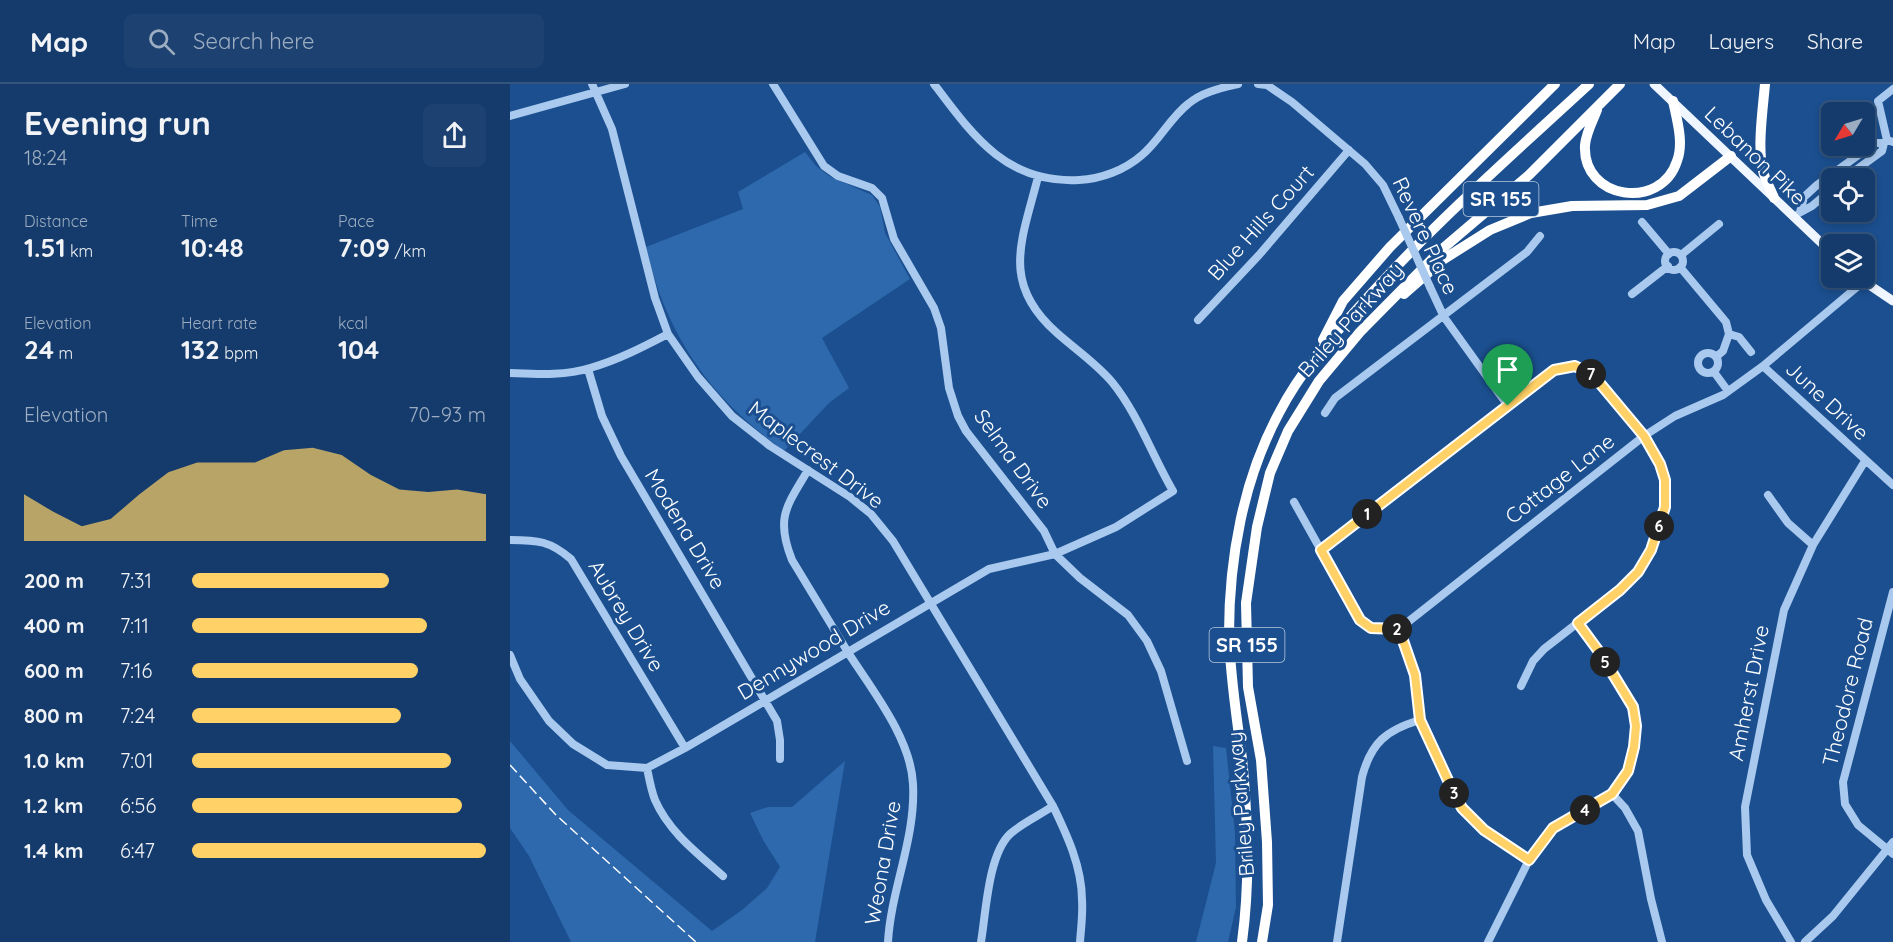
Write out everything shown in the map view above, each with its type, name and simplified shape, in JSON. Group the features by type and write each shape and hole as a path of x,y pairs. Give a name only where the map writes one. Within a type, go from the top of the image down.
{"highway":[{"path":"1317,352 1343,301 1423,214 1555,84"},
{"name":"Briley Parkway","path":"1242,942 1248,901 1248,839 1232,686 1229,594 1245,502 1260,454 1278,413 1317,352 1438,224 1589,84"},
{"name":"Briley Parkway","path":"1262,942 1268,905 1267,842 1261,760 1248,687 1246,603 1257,527 1270,472 1288,431 1319,381 1380,312 1441,250 1529,175 1620,84"},
{"path":"1765,84 1761,127 1762,163 1774,198"},
{"path":"1602,101 1591,123 1585,144 1587,162 1590,171 1607,186 1617,192 1631,193 1644,192 1664,181 1677,162 1680,149 1673,101"},
{"path":"1380,312 1415,286 1444,259 1490,230 1531,213 1572,206 1647,205 1679,196 1731,156"}],"main road":[{"name":"Lebanon Pike","path":"1654,84 1774,198 1797,215 1821,241"},
{"path":"1873,288 1893,301"}],"street":[{"name":"Maplecrest Drive","path":"592,84 612,129 655,298 668,334 698,377 732,416 770,446 850,497 871,514 893,541 1053,806 1077,866 1083,898 1080,942"},
{"path":"510,116 625,84"},
{"name":"Selma Drive","path":"773,84 824,166 838,176 872,189 882,198 894,239 934,308 940,324 949,388 958,416 971,439 1044,531 1055,554 1080,578 1128,615 1147,641 1161,671 1187,761"},
{"path":"934,84 970,132 1011,165 1038,177 1063,181 1090,179 1117,171 1142,156 1188,104 1210,91 1238,84"},
{"name":"Revere Place","path":"1258,84 1267,86 1292,102 1376,176 1388,194 1444,317 1508,406"},
{"path":"1859,168 1882,151 1888,142 1878,101 1893,89"},
{"path":"1797,215 1804,197 1817,185 1875,143 1888,142"},
{"name":"Blue Hills Court","path":"1198,320 1349,150"},
{"name":"Dennywood Drive","path":"647,768 685,748 989,569 1055,554 1116,527 1173,491 1122,395 1110,379 1048,326 1023,289 1020,244 1038,177"},
{"path":"1797,215 1821,198"},
{"path":"1642,222 1669,254"},
{"path":"1681,255 1719,224"},
{"path":"1325,414 1335,398 1527,252 1540,236"},
{"path":"1675,252 1681,255 1683,262 1680,267 1674,269 1668,266 1666,260 1669,254 1675,252"},
{"path":"1632,294 1668,266"},
{"path":"1680,267 1726,322 1729,334 1723,351 1716,357"},
{"name":"Cottage Lane","path":"1399,629 1644,436 1675,416 1728,391 1763,366 1852,288"},
{"path":"510,373 547,374 588,369 668,334"},
{"path":"1729,334 1739,337 1751,352"},
{"path":"1708,353 1716,357 1718,367 1713,372 1707,373 1701,370 1698,361 1701,356 1708,353"},
{"path":"1321,550 1554,370 1575,366 1593,375 1644,436 1660,464 1665,480 1665,507 1651,550 1638,572 1620,590 1544,649 1533,661 1521,686"},
{"name":"June Drive","path":"1763,366 1893,485"},
{"name":"Modena Drive","path":"588,369 602,416 621,456 777,721 780,759"},
{"path":"1713,372 1728,391"},
{"name":"Amherst Drive","path":"1791,942 1766,900 1747,855 1745,807 1784,610 1813,545 1865,461"},
{"name":"Weona Drive","path":"808,470 786,508 783,524 786,544 792,560 891,719 909,759 913,783 912,817 898,877 888,942"},
{"path":"1767,495 1788,523 1813,545"},
{"path":"1293,502 1360,620 1371,628 1399,629 1415,675 1420,720 1462,808 1484,830 1529,860"},
{"name":"Aubrey Drive","path":"510,540 539,540 558,548 571,559 685,748"},
{"name":"Theodore Road","path":"1890,852 1858,825 1845,804 1843,782 1893,592"},
{"path":"1488,942 1529,860 1553,828 1612,794 1628,771 1636,726 1633,707 1600,653 1578,623"},
{"path":"510,655 520,678 549,721 573,744 607,765 647,768 654,798 664,819 681,839 723,876"},
{"path":"1337,942 1366,759 1376,744 1389,733 1405,724 1420,720"},
{"path":"1612,794 1638,831 1662,942"},
{"path":"981,942 993,868 1000,848 1010,834 1053,806"},
{"path":"1805,942 1833,916 1890,852 1893,842"}],"shaded area":[{"path":"805,152 816,166 829,176 872,195 880,207 885,233 910,279 822,338 849,388 829,403 784,451 727,402 697,366 684,346 662,300 646,247 743,209 738,192"},
{"path":"510,741 568,810 712,931 742,910 767,888 780,867 750,813 768,807 792,807 845,761 815,942 571,942 529,856 510,828"},
{"path":"1213,746 1226,748 1235,832 1236,907 1228,942 1196,942 1216,863"}],"railway":[{"path":"510,765 556,815 696,942"}],"route":[{"path":"1575,366 1593,375 1644,436 1660,464 1665,480 1665,507 1651,550 1638,572 1620,590 1578,623 1600,653 1633,707 1636,726 1628,771 1612,794 1553,828 1529,860 1484,830 1462,808 1420,720 1415,675 1399,629 1371,628 1360,620 1321,550 1508,406 1554,370 1575,366"}]}
